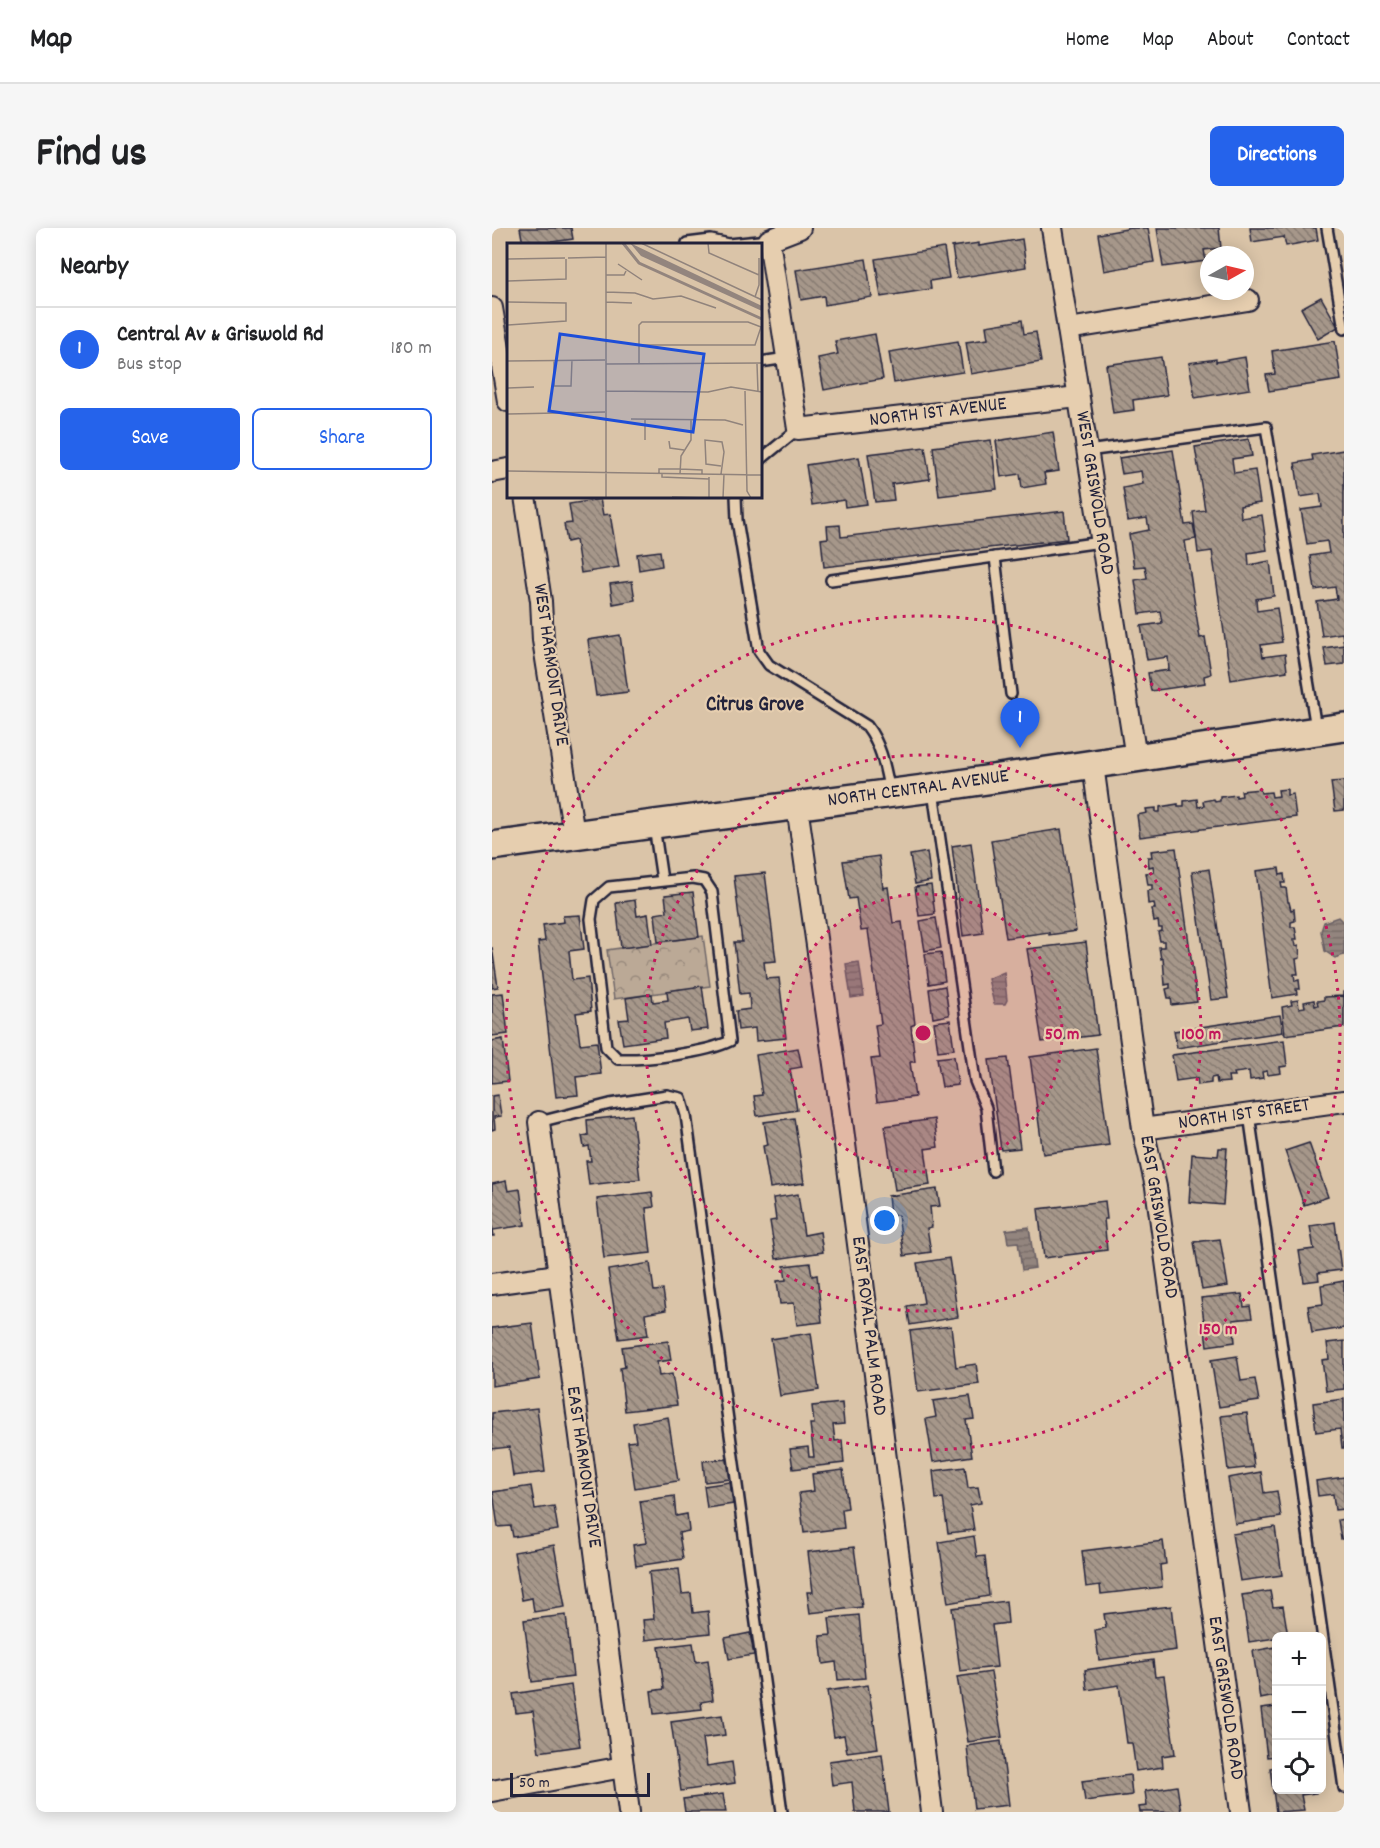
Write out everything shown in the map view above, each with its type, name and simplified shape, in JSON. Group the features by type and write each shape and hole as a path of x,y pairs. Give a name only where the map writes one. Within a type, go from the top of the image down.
{"main road":[{"name":"NORTH CENTRAL AVENUE","path":"492,846 933,788 1344,727"}],"street":[{"path":"798,429 769,240 800,228"},
{"name":"WEST GRISWOLD ROAD","path":"1052,228 1136,758"},
{"path":"1068,329 1248,300"},
{"path":"492,308 507,395"},
{"name":"NORTH 1ST AVENUE","path":"798,429 1078,397"},
{"path":"492,472 507,469"},
{"name":"WEST HARMONT DRIVE","path":"525,498 541,601 544,650 574,834"},
{"name":"EAST GRISWOLD ROAD","path":"1093,765 1143,1129 1157,1199 1241,1812"},
{"name":"EAST ROYAL PALM ROAD","path":"797,806 838,1094 932,1812"},
{"name":"NORTH 1ST STREET","path":"1143,1129 1344,1101"},
{"name":"EAST HARMONT DRIVE","path":"538,1122 629,1812"},
{"path":"492,1284 558,1275"},
{"path":"492,1791 623,1767"}],"lane":[{"path":"1327,228 1344,329"},
{"path":"687,243 711,240 724,243"},
{"path":"739,243 769,240"},
{"path":"762,362 787,358"},
{"path":"1087,451 1266,427 1316,730"},
{"path":"762,458 798,429"},
{"path":"736,498 737,519 759,651 769,665 867,726 877,740 884,761 890,794"},
{"path":"831,580 1101,542"},
{"path":"996,557 1011,694"},
{"path":"933,788 975,1081 986,1108 993,1171"},
{"path":"654,824 662,880"},
{"path":"693,878 704,880 712,892 730,1041 717,1047 636,1059 618,1059 606,1047 591,919 594,900 609,887 662,880 693,878"},
{"path":"538,1122 610,1104 667,1095 681,1098 686,1115 782,1812"},
{"path":"1249,1114 1344,1788"}],"green space":[{"path":"703,936 710,986 614,999 607,950"}],"shaded area":[{"path":"1338,917 1344,923 1344,955 1335,958 1325,951 1321,931 1324,922"},
{"path":"859,962 864,996 851,998 846,964"},
{"path":"1004,972 1007,1000 1005,1004 994,1004 988,979"},
{"path":"1029,1227 1035,1268 1022,1270 1018,1242 1008,1243 1006,1230"}],"building":[{"path":"520,228 571,228 573,239 523,243"},
{"path":"1132,228 1148,228 1154,262 1104,271 1098,234"},
{"path":"1157,228 1219,228 1221,246 1200,246 1200,262 1163,267"},
{"path":"1250,228 1316,228 1318,240 1286,246 1284,237 1252,242"},
{"path":"1022,239 1026,267 957,278 952,247 979,243 979,246"},
{"path":"944,248 949,278 930,281 931,289 881,297 875,259"},
{"path":"866,259 872,297 825,305 824,296 801,300 796,270"},
{"path":"1321,297 1338,327 1318,339 1301,308"},
{"path":"1022,320 1024,334 1036,332 1041,362 971,374 966,342 988,339 986,326"},
{"path":"875,334 883,379 824,390 818,358 838,354 835,341"},
{"path":"958,341 963,372 894,383 889,352"},
{"path":"1335,341 1341,380 1269,391 1266,375 1275,374 1272,351"},
{"path":"1161,357 1167,395 1133,400 1134,410 1113,413 1106,365"},
{"path":"1245,357 1250,389 1195,398 1189,363 1216,359 1216,362"},
{"path":"1053,432 1059,471 1044,473 1046,484 1022,488 1020,474 1001,477 996,441"},
{"path":"1249,439 1252,456 1232,459 1234,473 1255,470 1260,503 1240,506 1241,518 1262,515 1267,550 1248,553 1249,565 1270,561 1274,596 1256,599 1257,611 1277,608 1282,642 1261,645 1263,657 1285,654 1287,671 1231,680 1212,551 1198,553 1193,512 1205,510 1195,447"},
{"path":"991,440 997,489 939,496 933,447"},
{"path":"925,447 930,479 892,484 894,500 875,502 868,454"},
{"path":"1173,450 1185,525 1193,524 1196,539 1185,541 1200,638 1205,637 1211,674 1204,676 1205,683 1151,691 1148,673 1169,670 1168,657 1147,660 1141,626 1162,623 1160,611 1140,614 1135,580 1147,578 1145,566 1134,567 1129,534 1149,530 1147,518 1128,521 1123,488 1143,484 1141,471 1122,474 1119,458"},
{"path":"1344,450 1344,645 1342,633 1322,636 1317,602 1337,599 1335,587 1315,590 1310,556 1329,553 1327,541 1307,544 1301,510 1322,507 1320,494 1300,497 1295,463 1313,460 1312,455"},
{"path":"859,457 867,504 845,507 844,500 812,505 806,465"},
{"path":"600,499 603,515 610,514 619,567 581,573 576,540 567,542 564,524 572,523 569,504"},
{"path":"1064,511 1067,539 824,567 821,539 828,538 827,526 840,525 841,537"},
{"path":"660,551 662,566 639,570 637,554"},
{"path":"632,581 635,600 613,604 610,584"},
{"path":"620,635 628,692 596,696 588,640"},
{"path":"1344,645 1344,664 1327,666 1324,648"},
{"path":"1344,781 1344,810 1335,811 1331,782"},
{"path":"1260,789 1261,793 1271,792 1272,797 1279,796 1278,790 1287,789 1287,795 1293,794 1296,817 1140,837 1137,815 1147,813 1146,809 1156,808 1156,812 1160,812 1160,807 1178,804 1178,806 1184,806 1184,801 1197,799 1198,807 1204,806 1203,801 1214,799 1215,802 1220,801 1220,797 1242,796 1241,791"},
{"path":"1061,829 1076,931 1006,938 991,840"},
{"path":"971,843 983,933 963,936 952,846"},
{"path":"1176,848 1197,1002 1172,1005 1166,989 1170,988 1170,984 1165,985 1163,958 1161,959 1159,947 1164,947 1164,941 1160,941 1158,932 1162,931 1162,928 1159,928 1158,921 1154,922 1152,909 1155,909 1154,903 1148,904 1147,891 1152,890 1152,885 1148,885 1146,873 1154,872 1153,866 1149,867 1148,857 1152,857 1151,851"},
{"path":"927,852 931,881 915,884 910,855"},
{"path":"879,856 883,888 888,887 893,923 902,922 915,1024 911,1026 915,1062 910,1062 915,1097 877,1102 871,1059 880,1058 875,1025 881,1024 868,930 861,931 856,898 849,899 843,861"},
{"path":"1279,868 1280,875 1284,874 1285,883 1281,883 1282,888 1286,888 1291,910 1294,909 1295,921 1291,922 1291,927 1295,927 1297,939 1293,941 1296,946 1299,945 1300,958 1296,959 1298,974 1294,974 1295,981 1299,980 1300,989 1296,989 1297,994 1272,998 1256,871"},
{"path":"1209,869 1228,998 1211,1000 1192,872"},
{"path":"765,873 776,961 764,962 766,979 779,978 786,1038 756,1041 755,1028 738,1030 736,1011 750,1009 749,993 740,994 734,942 742,942 734,876"},
{"path":"931,885 935,914 919,916 915,887"},
{"path":"693,892 699,937 658,942 655,914 667,912 665,895"},
{"path":"635,900 637,916 648,914 652,944 621,948 616,903"},
{"path":"580,915 584,949 569,951 572,980 588,978 591,1011 576,1013 580,1044 597,1042 601,1074 576,1077 578,1095 556,1097 538,942 545,941 543,925 564,922 563,916"},
{"path":"936,918 941,948 925,951 920,921"},
{"path":"1086,942 1098,1035 1042,1042 1027,949"},
{"path":"492,947 498,987 492,988"},
{"path":"941,952 945,981 929,984 925,954"},
{"path":"702,986 708,1029 690,1031 688,1019 664,1023 666,1038 623,1044 619,1020 629,1019 626,998 652,994 653,1002 668,1000 667,991"},
{"path":"945,986 949,1015 933,1018 929,989"},
{"path":"1343,992 1344,1027 1285,1035 1282,1007 1292,1005 1291,1001 1298,1000 1299,1008 1305,1007 1304,1002 1314,1000 1315,1006 1318,1005 1317,1001 1324,1000 1324,997 1343,996"},
{"path":"503,993 508,1034 492,1036 492,994"},
{"path":"1280,1015 1283,1032 1177,1048 1174,1031"},
{"path":"950,1020 954,1049 938,1051 934,1022"},
{"path":"503,1039 508,1081 492,1083 492,1041"},
{"path":"1284,1040 1287,1066 1280,1067 1281,1073 1268,1075 1267,1071 1262,1072 1263,1078 1250,1080 1249,1071 1234,1073 1235,1076 1228,1076 1229,1082 1217,1083 1216,1077 1211,1078 1211,1083 1198,1085 1197,1078 1176,1081 1172,1055"},
{"path":"798,1048 802,1067 790,1069 797,1110 757,1116 754,1096 762,1095 756,1055"},
{"path":"1096,1048 1109,1145 1043,1154 1030,1057"},
{"path":"954,1056 958,1085 942,1087 937,1058"},
{"path":"1008,1058 1020,1148 1001,1150 989,1060"},
{"path":"498,1095 501,1116 494,1117 495,1129 492,1130 492,1096"},
{"path":"632,1115 640,1179 589,1185 586,1161 591,1161 589,1146 584,1147 582,1136 588,1135 587,1120"},
{"path":"794,1118 804,1183 770,1188 763,1146 768,1145 764,1122"},
{"path":"934,1119 938,1147 925,1149 930,1185 895,1190 885,1126"},
{"path":"1309,1143 1328,1197 1304,1205 1285,1151"},
{"path":"1219,1148 1227,1148 1223,1205 1189,1202 1192,1154 1218,1156"},
{"path":"506,1181 508,1191 520,1189 525,1225 493,1230 494,1236 492,1236 492,1184"},
{"path":"937,1189 940,1206 930,1207 932,1227 927,1228 931,1252 904,1256 898,1215 890,1216 888,1196"},
{"path":"652,1192 654,1207 646,1208 651,1253 604,1258 597,1199"},
{"path":"798,1194 804,1235 820,1232 823,1252 776,1259 770,1221 776,1220 773,1198"},
{"path":"1105,1201 1107,1250 1044,1258 1038,1209"},
{"path":"1335,1222 1341,1270 1318,1273 1319,1280 1304,1282 1299,1251 1314,1249 1310,1226"},
{"path":"1220,1239 1228,1286 1202,1290 1194,1242"},
{"path":"949,1258 958,1317 910,1325 907,1306 924,1303 917,1263"},
{"path":"650,1263 654,1291 663,1290 666,1310 645,1314 648,1335 619,1339 608,1270"},
{"path":"810,1263 812,1276 817,1275 822,1322 797,1325 794,1303 780,1304 777,1281 786,1280 784,1266"},
{"path":"1344,1281 1344,1328 1312,1333 1308,1306 1323,1304 1321,1285"},
{"path":"1242,1294 1244,1307 1250,1306 1252,1318 1233,1320 1235,1342 1207,1346 1201,1298"},
{"path":"532,1323 540,1379 492,1386 492,1328"},
{"path":"951,1326 956,1367 976,1364 979,1384 918,1392 910,1331"},
{"path":"811,1333 819,1390 780,1396 771,1339"},
{"path":"668,1341 671,1360 657,1362 659,1376 672,1374 677,1405 625,1411 620,1368 625,1367 622,1347"},
{"path":"1344,1341 1344,1389 1326,1391 1322,1360 1329,1359 1327,1343"},
{"path":"1237,1356 1241,1381 1255,1379 1259,1401 1219,1407 1211,1360"},
{"path":"970,1396 974,1419 966,1420 972,1456 933,1462 926,1419 936,1417 933,1401"},
{"path":"1344,1399 1344,1448 1342,1448 1340,1429 1316,1432 1313,1403"},
{"path":"842,1403 844,1424 833,1425 835,1441 842,1440 844,1463 793,1469 790,1449 808,1447 809,1457 814,1457 810,1424 814,1424 812,1406"},
{"path":"537,1408 545,1472 513,1476 509,1447 492,1449 492,1413"},
{"path":"1247,1413 1254,1467 1228,1470 1221,1416"},
{"path":"668,1417 678,1481 635,1488 628,1442 636,1441 633,1423"},
{"path":"727,1459 730,1479 705,1482 703,1461"},
{"path":"965,1467 968,1488 978,1487 981,1503 970,1505 974,1530 948,1533 943,1498 936,1499 933,1471"},
{"path":"843,1470 848,1508 842,1509 844,1528 804,1533 799,1493 814,1491 812,1474"},
{"path":"1261,1472 1264,1493 1277,1491 1281,1517 1235,1524 1228,1478"},
{"path":"1344,1477 1344,1509 1335,1510 1333,1494 1318,1496 1316,1481"},
{"path":"730,1482 733,1504 707,1508 704,1486"},
{"path":"531,1486 535,1509 554,1506 558,1530 513,1537 511,1526 498,1527 493,1492"},
{"path":"674,1496 676,1516 687,1514 689,1531 679,1533 683,1559 636,1566 633,1545 646,1543 640,1501"},
{"path":"1344,1519 1344,1539 1341,1539 1338,1520"},
{"path":"1275,1527 1282,1575 1240,1581 1232,1534"},
{"path":"974,1536 977,1557 985,1556 989,1596 948,1603 939,1542"},
{"path":"1163,1541 1166,1564 1160,1565 1162,1587 1101,1594 1100,1585 1086,1587 1082,1551"},
{"path":"554,1545 565,1607 534,1612 532,1598 522,1600 514,1552"},
{"path":"854,1547 862,1607 810,1613 807,1592 813,1592 808,1552"},
{"path":"679,1569 682,1594 691,1593 693,1613 708,1611 710,1633 645,1640 643,1620 654,1619 649,1572"},
{"path":"1270,1591 1273,1607 1283,1606 1287,1632 1272,1632 1272,1638 1249,1642 1242,1595"},
{"path":"1006,1601 1008,1623 992,1625 997,1667 960,1671 952,1608"},
{"path":"1171,1606 1176,1650 1099,1660 1095,1630 1106,1628 1104,1614"},
{"path":"566,1615 573,1677 532,1682 524,1620"},
{"path":"859,1615 865,1678 838,1680 836,1662 823,1664 820,1636 831,1635 829,1618"},
{"path":"750,1633 754,1655 729,1659 725,1638"},
{"path":"693,1643 696,1662 708,1660 713,1700 701,1702 702,1709 654,1714 651,1691 664,1689 659,1647"},
{"path":"1272,1648 1272,1697 1260,1699 1253,1651"},
{"path":"1153,1660 1155,1677 1164,1676 1175,1754 1162,1756 1163,1767 1136,1771 1132,1743 1127,1743 1119,1685 1087,1690 1085,1670"},
{"path":"991,1672 1002,1737 968,1742 957,1677"},
{"path":"571,1685 580,1746 539,1752 533,1711 516,1713 513,1694"},
{"path":"868,1685 878,1748 847,1752 844,1735 834,1737 827,1691"},
{"path":"1272,1708 1272,1756 1267,1757 1261,1709"},
{"path":"722,1715 725,1735 703,1738 707,1766 732,1762 735,1783 681,1791 671,1722"},
{"path":"1001,1741 1009,1805 974,1809 967,1746"},
{"path":"882,1754 889,1812 855,1812 852,1782 832,1785 829,1761"},
{"path":"1130,1775 1132,1795 1085,1801 1082,1781"},
{"path":"1177,1786 1181,1812 1140,1812 1139,1807 1147,1806 1145,1791"},
{"path":"723,1794 726,1812 685,1812 683,1799"},
{"path":"1274,1794 1308,1794 1301,1795 1304,1810 1276,1812"}],"place":[{"name":"Central Av & Griswold Rd","path":"1020,748"}],"district":[{"name":"Citrus Grove","path":"755,706"}]}
